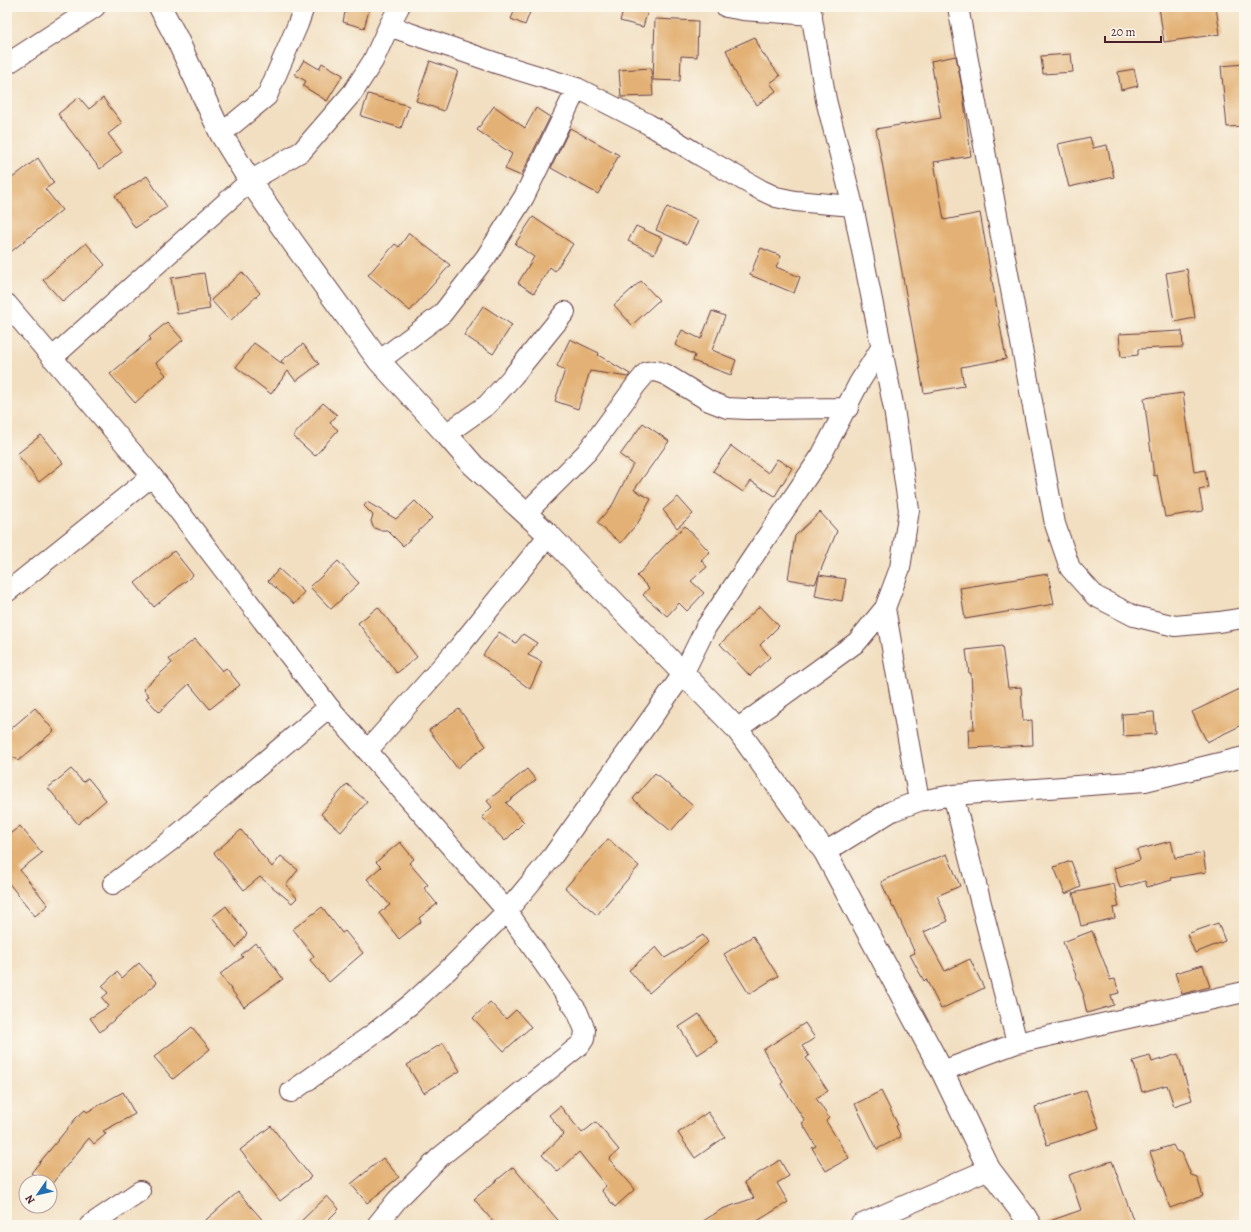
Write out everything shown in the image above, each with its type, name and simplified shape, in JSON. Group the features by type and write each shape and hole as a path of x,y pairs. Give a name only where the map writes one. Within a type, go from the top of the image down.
{"street":[{"path":"7,64 95,7"},
{"path":"160,7 177,39 221,134 250,181 379,361 473,465 549,535 737,729 825,852 942,1071 990,1169 1030,1225"},
{"path":"221,134 267,96 304,7"},
{"path":"52,358 250,181 302,152 353,92 373,61 399,7"},
{"path":"726,7 743,10 811,11 826,100 853,206 894,409 909,510 900,568 885,608 857,642 737,729"},
{"path":"958,7 1055,524 1070,568 1095,596 1134,616 1176,626 1244,618"},
{"path":"389,26 499,64 577,88 648,124 701,156 776,197 795,201 853,206"},
{"path":"379,361 442,314 486,257 524,197 577,88"},
{"path":"7,304 152,476 329,707 507,911 577,1011 585,1030 584,1038 580,1045 440,1157 397,1200 377,1225"},
{"path":"446,434 487,404 513,376 565,312"},
{"path":"291,1092 373,1034 411,1004 448,970 507,911 552,857 683,674 706,627 821,456 848,408 859,383 881,348"},
{"path":"526,513 587,452 636,385 648,372 656,371 665,374 709,401 727,408 848,408"},
{"path":"7,592 152,476"},
{"path":"367,751 459,647 549,535"},
{"path":"885,608 919,801"},
{"path":"113,884 219,802 329,707"},
{"path":"825,852 892,811 919,801 954,795 1146,781 1244,757"},
{"path":"954,795 1017,1043"},
{"path":"942,1071 1017,1043 1244,992"},
{"path":"860,1225 990,1169"},
{"path":"90,1225 140,1190"}],"building":[{"path":"346,7 370,7 364,28 343,22"},
{"path":"516,7 532,7 525,25 511,19"},
{"path":"624,7 649,7 643,27 620,21"},
{"path":"1159,7 1216,7 1220,34 1164,42"},
{"path":"655,19 698,21 697,57 681,56 680,81 653,80"},
{"path":"755,37 761,51 780,76 770,83 776,91 757,105 741,85 726,50"},
{"path":"1071,54 1073,72 1043,74 1041,56"},
{"path":"956,56 963,93 971,156 934,162 944,220 980,213 1006,359 961,367 964,386 924,393 876,129 941,118 931,61"},
{"path":"304,60 319,69 322,63 343,75 327,101 303,86 306,81 295,75"},
{"path":"430,61 458,71 444,111 416,101"},
{"path":"1244,64 1244,126 1227,127 1221,66"},
{"path":"651,68 653,96 621,97 619,70"},
{"path":"1134,69 1138,86 1121,90 1118,72"},
{"path":"368,94 409,106 401,128 361,116"},
{"path":"79,97 89,109 103,98 122,123 108,134 122,152 100,169 58,114"},
{"path":"494,106 525,128 536,108 550,117 521,176 505,169 512,154 477,130"},
{"path":"570,128 619,155 598,194 551,168"},
{"path":"1090,137 1093,148 1107,145 1114,177 1069,187 1058,144"},
{"path":"38,158 54,183 45,189 62,210 7,255 7,182"},
{"path":"147,176 167,207 135,228 115,196"},
{"path":"667,207 698,221 687,244 656,230"},
{"path":"533,217 573,244 555,271 550,267 534,293 518,283 534,257 515,244"},
{"path":"636,226 662,238 654,254 628,241"},
{"path":"409,233 450,265 410,311 368,275 395,244 399,247"},
{"path":"86,243 105,265 63,302 43,280"},
{"path":"761,248 781,256 776,267 800,277 794,293 750,275"},
{"path":"1187,269 1195,318 1174,322 1166,273"},
{"path":"242,272 260,293 230,321 211,300"},
{"path":"204,273 210,309 177,314 171,278"},
{"path":"641,281 659,300 632,325 614,305"},
{"path":"483,306 512,325 493,354 464,335"},
{"path":"712,311 725,316 712,350 736,360 731,375 693,361 695,355 675,345 682,330 701,339"},
{"path":"167,322 183,340 156,363 166,375 135,403 110,374 151,339 149,337"},
{"path":"1182,331 1183,347 1138,349 1138,355 1121,357 1119,334"},
{"path":"570,339 599,353 598,355 630,374 628,377 590,371 578,409 555,401 565,370 557,366"},
{"path":"254,343 284,365 281,361 303,344 319,364 296,381 288,371 271,394 236,367"},
{"path":"1183,393 1194,472 1205,470 1208,488 1199,490 1203,511 1165,517 1157,475 1154,476 1144,398"},
{"path":"323,403 337,415 330,423 338,430 315,456 293,436"},
{"path":"643,423 669,441 634,490 651,499 639,521 621,543 597,523 613,504 633,464 620,455"},
{"path":"41,435 63,463 39,482 17,454"},
{"path":"731,446 768,473 777,459 792,468 775,496 751,481 743,492 713,471"},
{"path":"678,497 693,514 677,528 663,510"},
{"path":"415,501 432,518 403,546 387,530 379,530 373,527 371,521 373,515 364,506 367,502 396,519"},
{"path":"820,512 837,531 815,584 788,579 795,536"},
{"path":"685,526 710,552 701,560 707,567 691,581 704,593 687,611 679,603 667,616 643,595 649,588 637,576 667,543"},
{"path":"174,551 193,575 154,607 135,583"},
{"path":"338,561 359,583 331,609 310,587"},
{"path":"279,569 304,592 294,604 268,581"},
{"path":"1048,574 1054,604 965,619 960,588"},
{"path":"819,575 846,579 842,601 815,596"},
{"path":"760,606 779,626 760,645 770,657 750,676 720,644"},
{"path":"378,607 417,657 397,673 358,623"},
{"path":"499,632 516,643 523,634 537,643 528,655 542,662 530,689 483,655"},
{"path":"195,639 222,671 226,668 240,685 210,709 189,684 159,712 146,698 149,696 143,689 172,663 169,659"},
{"path":"1002,646 1008,688 1021,687 1023,721 1032,720 1033,745 969,748 968,729 974,729 971,673 969,673 966,650"},
{"path":"1244,687 1244,724 1207,742 1192,712"},
{"path":"35,708 54,731 18,761 15,757 7,764 7,732"},
{"path":"459,709 486,746 457,768 429,730"},
{"path":"1154,712 1156,734 1123,736 1122,714"},
{"path":"71,769 83,782 88,778 106,800 78,824 48,788"},
{"path":"527,769 536,780 506,803 524,822 505,841 482,817 492,807 487,801"},
{"path":"655,773 693,806 671,831 633,799"},
{"path":"347,784 367,802 341,832 321,814"},
{"path":"20,826 42,853 20,870 48,905 35,916 7,881 7,836"},
{"path":"241,830 272,867 281,856 298,870 286,885 297,898 292,903 260,877 244,890 214,853"},
{"path":"608,839 639,866 597,915 565,888"},
{"path":"1171,841 1175,858 1203,853 1206,872 1171,878 1172,880 1147,887 1145,881 1120,888 1114,868 1140,860 1137,850"},
{"path":"400,842 414,859 409,863 428,885 424,888 437,904 419,918 421,922 399,939 379,913 390,905 367,879 381,867 376,862"},
{"path":"947,854 960,886 937,896 948,921 924,932 945,971 970,959 984,988 941,1009 926,979 924,981 910,955 915,953 881,882 906,870"},
{"path":"1071,861 1081,887 1065,894 1054,867"},
{"path":"1114,884 1119,907 1113,908 1115,918 1081,926 1073,893"},
{"path":"226,906 247,934 236,948 212,917"},
{"path":"322,907 342,933 345,931 363,953 329,982 310,960 314,956 293,929"},
{"path":"1218,923 1225,941 1195,953 1187,934"},
{"path":"1092,931 1110,980 1115,979 1119,993 1111,995 1114,1005 1087,1013 1084,996 1063,942"},
{"path":"703,935 708,942 649,993 629,970 656,947 665,958"},
{"path":"753,936 778,976 749,994 724,954"},
{"path":"255,943 257,946 259,945 283,979 244,1007 220,974 243,957 241,955"},
{"path":"139,963 157,983 100,1032 90,1018 109,1006 102,998 108,993 102,986 117,972 122,978"},
{"path":"1203,965 1210,987 1182,994 1175,973"},
{"path":"490,1002 506,1019 516,1010 531,1027 504,1051 473,1018"},
{"path":"699,1014 717,1042 697,1055 679,1027"},
{"path":"805,1023 815,1038 802,1046 809,1056 806,1058 828,1091 816,1098 829,1118 826,1121 849,1158 826,1171 812,1148 816,1146 802,1123 805,1121 781,1084 783,1082 763,1050"},
{"path":"192,1027 210,1049 173,1079 154,1057"},
{"path":"443,1043 460,1071 424,1093 407,1065"},
{"path":"1178,1054 1192,1100 1174,1106 1167,1085 1142,1092 1133,1061 1150,1056 1152,1062"},
{"path":"1086,1090 1099,1128 1047,1145 1035,1107"},
{"path":"881,1091 898,1125 896,1126 901,1137 877,1149 855,1104"},
{"path":"123,1092 135,1114 103,1131 106,1134 94,1144 89,1138 58,1176 58,1174 31,1173 76,1118 85,1110 87,1112"},
{"path":"560,1106 582,1133 596,1122 619,1150 609,1159 635,1189 615,1207 601,1190 606,1186 579,1152 558,1172 542,1155 564,1134 549,1115"},
{"path":"708,1112 725,1137 695,1158 678,1133"},
{"path":"271,1126 311,1177 280,1201 240,1150"},
{"path":"1173,1145 1176,1151 1182,1153 1191,1175 1197,1177 1203,1196 1170,1208 1150,1152"},
{"path":"383,1158 399,1177 367,1203 351,1184"},
{"path":"780,1160 789,1176 777,1183 788,1202 751,1225 697,1225 722,1209 754,1198 744,1182"},
{"path":"1112,1161 1135,1225 1045,1225 1044,1223 1081,1210 1069,1175"},
{"path":"513,1167 562,1225 496,1225 474,1199"},
{"path":"238,1192 267,1225 200,1225"},
{"path":"327,1196 339,1209 323,1225 297,1225"}]}
